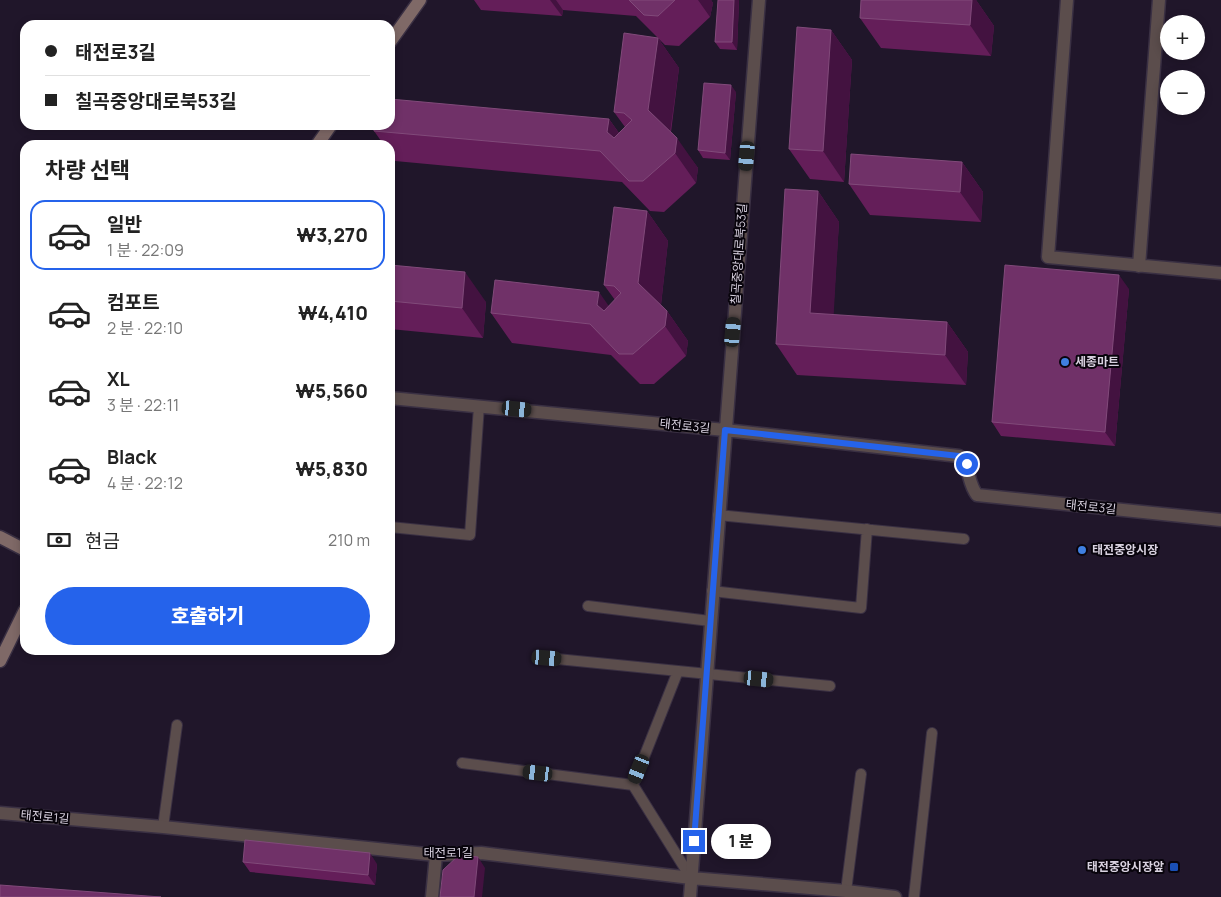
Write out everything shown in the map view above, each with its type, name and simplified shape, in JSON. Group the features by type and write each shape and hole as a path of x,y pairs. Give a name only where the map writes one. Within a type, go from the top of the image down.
{"main road":[{"path":"395,35 419,0"},
{"path":"0,537 20,547"},
{"path":"0,661 20,620"}],"street":[{"name":"칠곡중앙대로북53길","path":"690,897 759,0"},
{"path":"1067,0 1048,257 1221,273"},
{"path":"1138,266 1159,0"},
{"name":"태전로3길","path":"395,398 725,430 959,456 967,464 972,487 977,495 1221,520"},
{"name":"태전로1길","path":"0,813 163,827 436,855 481,852 691,878 895,897"},
{"path":"432,897 436,855"}],"lane":[{"path":"395,528 470,535 479,406"},
{"path":"718,515 964,539"},
{"path":"712,592 861,608 867,529"},
{"path":"588,606 710,621"},
{"path":"547,658 830,686"},
{"path":"632,785 678,671"},
{"path":"163,827 177,725"},
{"path":"914,897 932,732"},
{"path":"462,763 632,785"},
{"path":"846,891 861,774"},
{"path":"632,785 691,878"}],"building":[{"path":"629,0 675,0 658,16 644,15"},
{"path":"718,0 734,0 732,42 715,42"},
{"path":"861,0 972,0 970,25 860,18"},
{"path":"797,27 831,30 823,151 789,149"},
{"path":"624,33 658,38 648,110 677,138 675,153 643,181 629,181 600,151 374,131 395,130 395,99 609,119 607,132 614,138 632,120 624,113 614,112"},
{"path":"704,83 731,85 725,153 698,150"},
{"path":"851,154 962,162 960,192 849,184"},
{"path":"785,189 818,191 810,313 947,322 945,355 776,344"},
{"path":"614,207 647,211 638,283 667,311 665,326 633,354 619,354 590,324 491,313 495,280 599,292 597,305 604,311 621,293 614,286 604,285"},
{"path":"395,265 465,272 462,308 395,301"},
{"name":"세종마트","path":"1005,265 1119,275 1105,432 992,422"},
{"path":"245,840 370,853 368,875 243,862"},
{"path":"459,855 478,857 474,897 440,897 443,870"},
{"path":"0,885 161,897 0,897"}],"place":[{"name":"세종마트","path":"1065,362"},
{"name":"태전중앙시장","path":"1082,550"},
{"name":"태전중앙시장앞","path":"1174,867"}],"route":[{"path":"694,841 725,430 959,456 967,464"}]}
